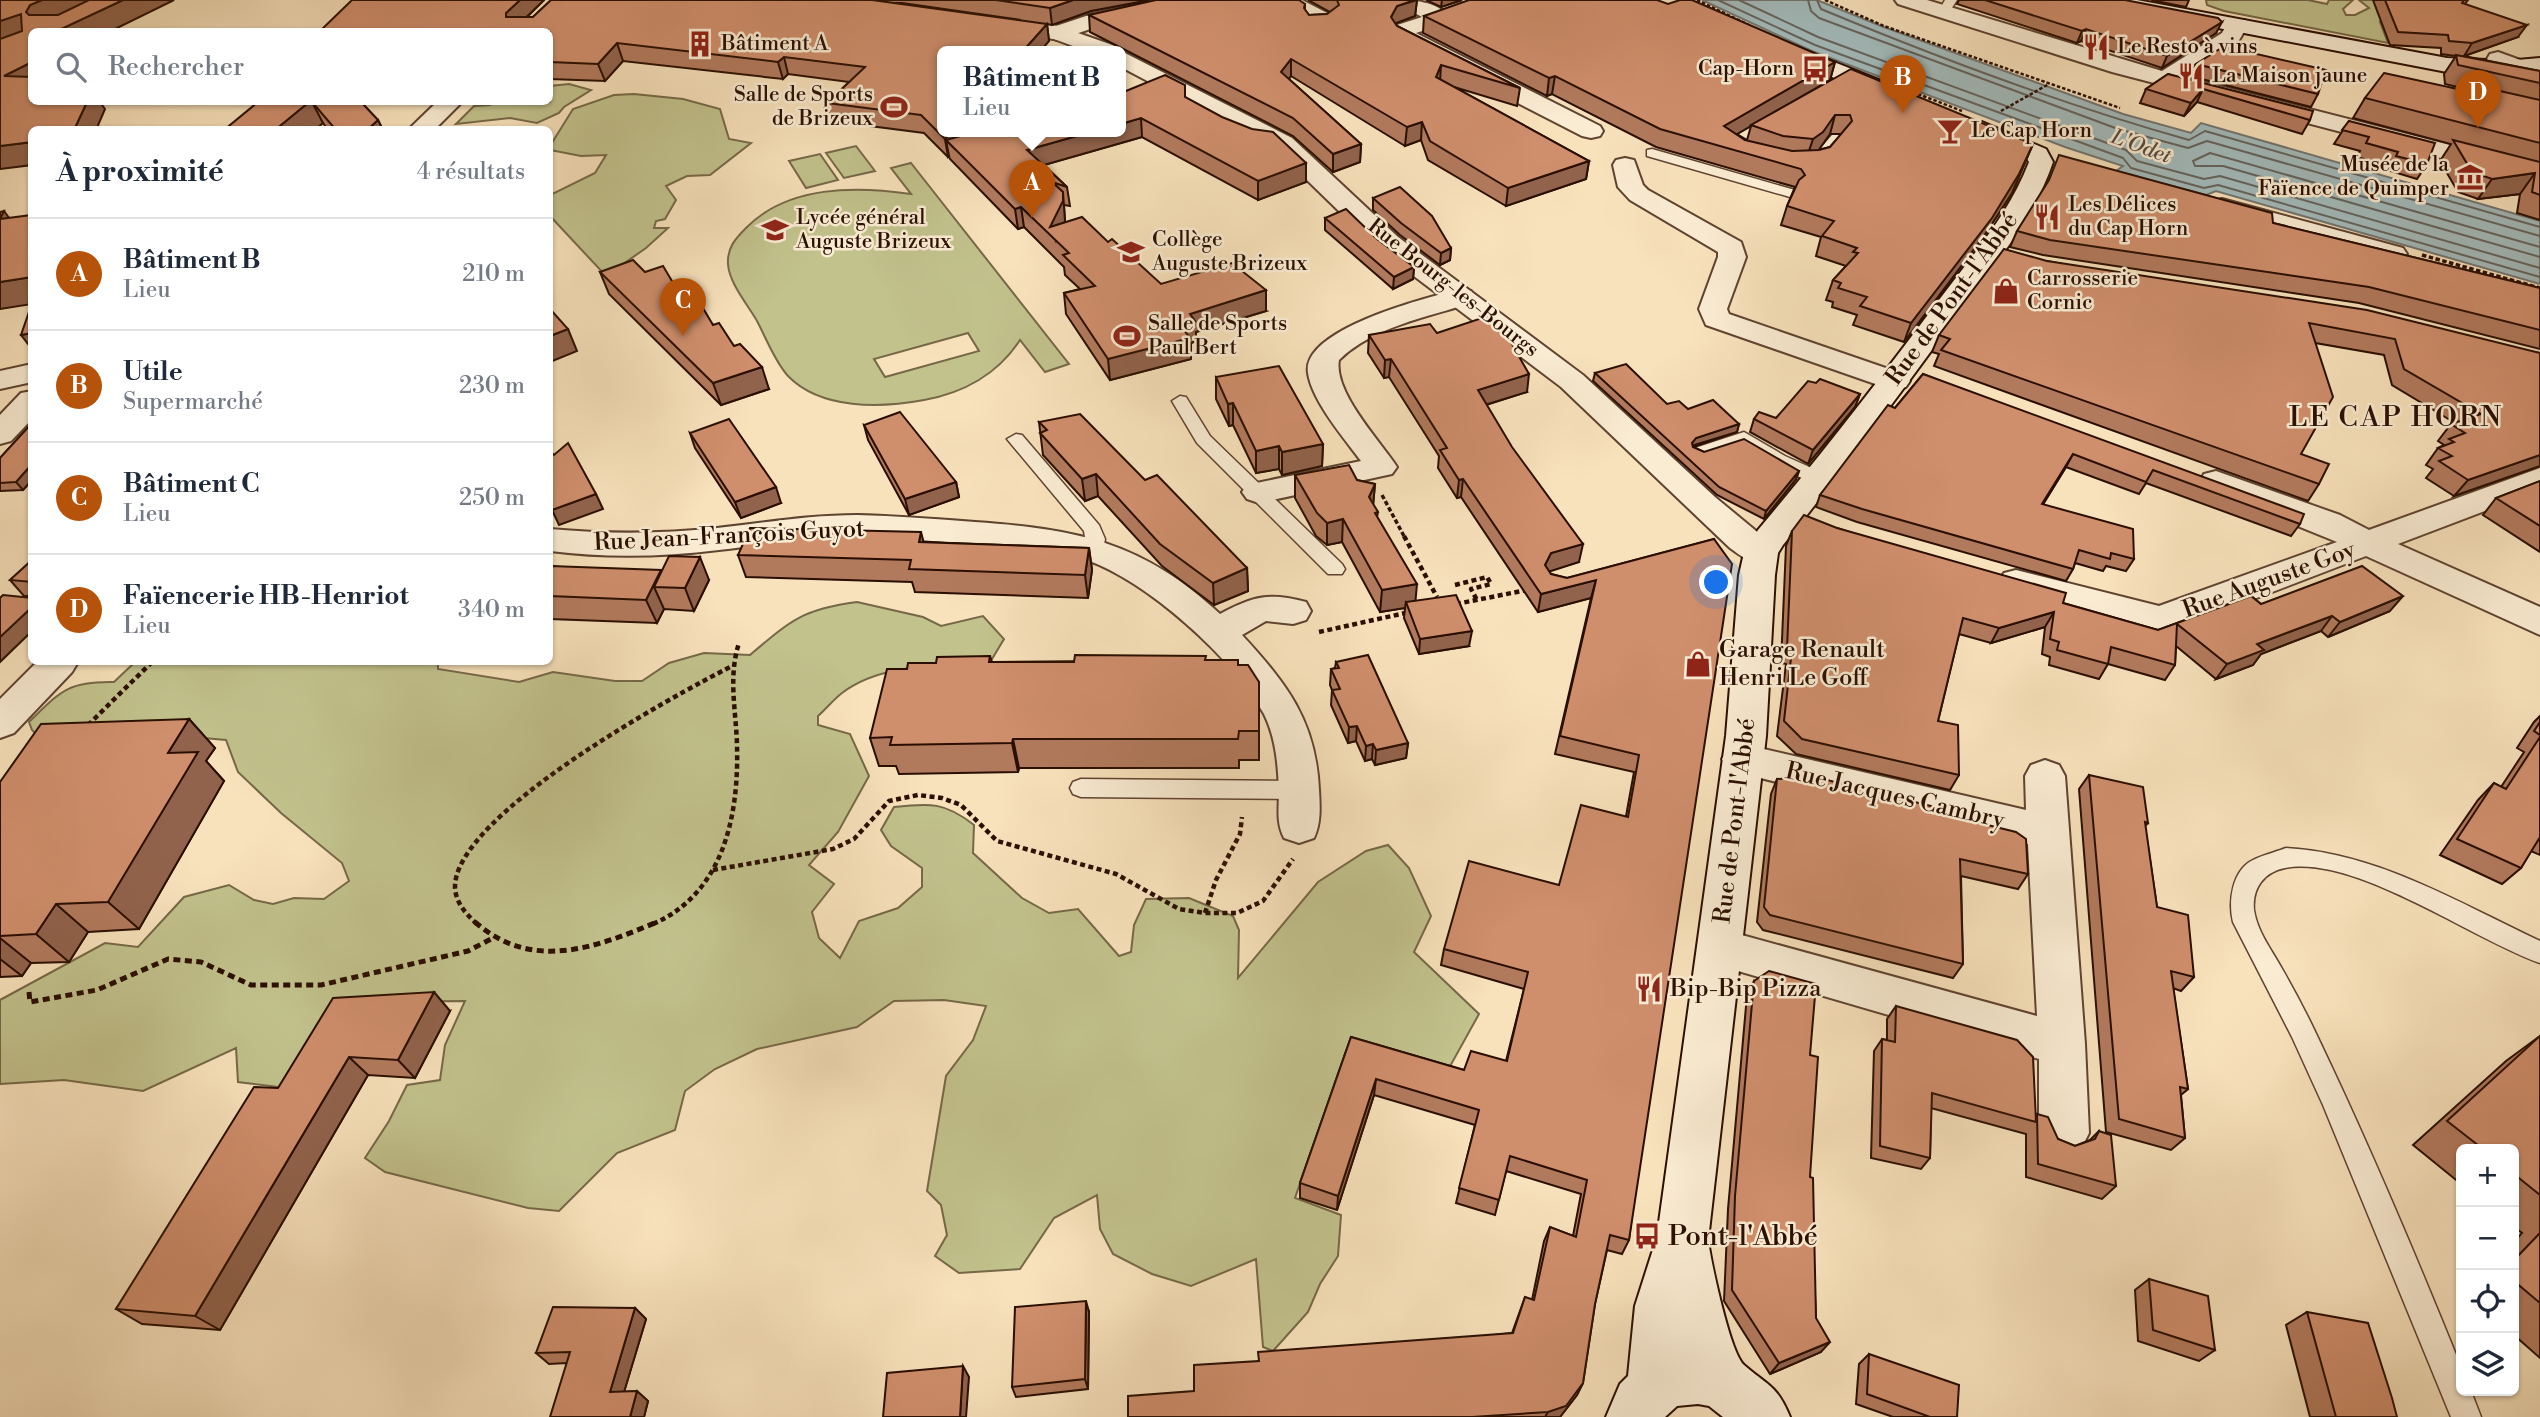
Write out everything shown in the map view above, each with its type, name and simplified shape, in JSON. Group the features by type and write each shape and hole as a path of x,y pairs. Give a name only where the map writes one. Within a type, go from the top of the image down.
{"street":[{"path":"1058,33 1141,4 1196,0"},
{"path":"1287,0 1327,20"},
{"path":"1405,0 1448,15 1403,33 1591,131"},
{"path":"1905,0 1947,6 2046,46 2165,79 2540,176"},
{"path":"2104,0 2455,66 2521,67 2540,85"},
{"path":"1947,6 1924,25 2009,55 2030,56 2046,46"},
{"path":"981,22 1058,33 1094,46"},
{"path":"2165,79 2230,37 2237,25"},
{"path":"1762,38 1843,79 1913,102"},
{"path":"2521,67 2540,48"},
{"name":"Rue Bourg-les-Bourgs","path":"1126,60 1283,143 1388,243 1603,408 1749,545"},
{"path":"423,126 447,105"},
{"name":"Rue de Pont-l'Abbé","path":"1743,1400 1697,1315 1687,1280 1682,1240 1720,948 1753,650 1757,575 1749,545 1806,518 1819,478 1996,245 2036,176 2041,162 2053,159 1965,122"},
{"path":"1625,165 1631,187 1639,195 1731,248 1732,257 1713,309 1716,319 1900,374 1938,381"},
{"path":"2195,199 2423,263"},
{"path":"1989,252 2018,261"},
{"path":"1259,492 1381,467 1349,422 1322,373 1324,358 1334,346 1353,335 1461,297"},
{"path":"0,380 28,374"},
{"path":"0,434 28,404"},
{"path":"2184,470 2319,519 2540,622"},
{"name":"Rue Auguste Goy","path":"1985,573 2101,606 2159,619 2180,614 2540,478"},
{"name":"Rue Jean-François Guyot","path":"553,540 613,544 676,542 785,529 838,527 990,534 1041,539 1095,551 1126,563 1168,589 1217,632 1243,675 1278,701 1294,735 1299,808"},
{"path":"1697,546 1749,545"},
{"path":"1217,632 1260,608 1305,622"},
{"path":"0,723 56,665"},
{"name":"Rue Jacques Cambry","path":"1742,759 2048,832"},
{"path":"2045,776 2062,1044 2064,1133"},
{"path":"1720,948 2062,1044"},
{"name":"Rue de Pont-l'Abbé","path":"1644,1402 1662,1306 1675,1255 1682,1240"},
{"path":"1644,1402 1665,1381 1686,1377 1708,1378 1743,1400"}],"lane":[{"path":"1794,163 1812,163 1818,160 1837,138"},
{"path":"1652,153 1790,193"},
{"path":"1714,171 1726,160"},
{"path":"1180,401 1203,439 1335,569"},
{"path":"1701,452 1744,437 1770,455 1819,478"},
{"path":"1016,439 1092,528 1096,539 1095,551"},
{"path":"1081,788 1245,789 1299,808"},
{"path":"2466,1417 2434,1335 2316,1062 2249,933 2241,901 2252,876 2269,862 2292,856 2327,860 2346,864 2407,889 2540,953"}],"path":[{"path":"1825,0 1884,26 2120,108"},
{"path":"2000,112 2049,84"},
{"path":"1368,470 1437,597"},
{"path":"1454,585 1487,577 1491,584 1471,589 1477,600"},
{"path":"1454,604 1539,587"},
{"path":"1305,622 1378,618 1417,611"},
{"path":"732,666 664,702 567,764 520,799 470,846 460,862 454,882 456,894 467,915 494,938 525,951 546,954 568,951 635,932 681,908 703,886 724,845 735,792 738,759 732,666 739,643"},
{"path":"85,727 149,665"},
{"path":"1205,913 1216,880 1240,834 1245,789"},
{"path":"712,870 833,849 854,839 889,801 899,797 930,796 961,805 997,841 1116,874 1179,909 1205,913 1237,912 1263,901 1293,859 1299,808"},
{"path":"29,992 30,1002 97,990 168,959 201,962 251,985 321,985 468,951 494,938"}],"green space":[{"path":"2206,0 2308,0 2327,4 2329,0 2353,0 2343,9 2346,15 2355,15 2369,8 2359,0 2423,0 2409,20 2380,22 2388,43 2224,11 2207,5"},
{"path":"569,84 591,90 559,113 537,123 510,118 456,124 474,106 553,105 553,86"},
{"path":"634,94 683,99 720,109 729,139 751,143 710,175 687,176 666,186 676,200 665,219 656,221 654,228 668,228 646,248 606,276 553,219 553,194 595,173 606,155 581,156 553,151 553,141 573,109 614,95"},
{"path":"856,146 875,171 844,178 826,153"},
{"path":"820,154 838,180 806,188 789,161"},
{"path":"911,163 1069,364 1045,372 1020,340 1001,363 966,387 938,397 907,403 871,405 834,401 802,387 788,376 732,279 728,258 732,244 763,214 802,196 846,190 911,194 891,168","holes":["968,333 979,351 885,377 874,359"]},
{"path":"857,602 923,617 941,626 983,616 1004,639 989,664 912,668 875,676 842,693 818,716 818,725 850,734 869,776 838,832 809,865 834,884 812,912 819,938 840,958 859,921 898,908 922,887 922,868 891,846 881,830 894,807 937,806 964,817 974,825 973,853 1022,898 1049,913 1078,909 1119,956 1131,952 1134,925 1146,899 1189,898 1233,916 1239,930 1238,978 1318,882 1366,851 1388,845 1409,868 1431,916 1414,952 1479,1014 1448,1070 1346,1051 1295,1198 1341,1215 1338,1256 1320,1284 1308,1312 1273,1351 1263,1347 1256,1259 1191,1286 1152,1274 1113,1254 1100,1229 1097,1195 1054,1218 1020,1269 959,1273 935,1256 947,1235 941,1205 927,1191 946,1076 973,1040 986,1006 944,1000 894,1001 857,1027 757,1049 715,1069 685,1091 675,1130 617,1153 559,1211 528,1208 385,1172 365,1158 389,1121 407,1085 440,1080 445,1045 465,1001 341,1002 286,1088 238,1082 236,1048 143,1091 64,1080 0,1084 0,1000 105,943 138,947 184,897 229,885 254,900 273,904 294,898 324,899 349,881 342,863 281,813 238,772 226,740 169,735 42,740 32,730 29,722 66,690 86,683 114,682 132,665 438,665 438,669 519,682 553,672 615,681 642,681 669,663 704,653 750,655 799,618"}],"water":[{"name":"L'Odet","path":"1702,0 1817,0 2123,114 2191,133 2201,123 2540,221 2540,284 2216,191 2206,195 2116,171 2123,166 2065,147 1812,51"}],"building":[{"path":"0,0 42,0 30,5 26,12 29,15 58,15 89,0 123,0 63,28 28,28 28,64 4,76 28,77 28,105 86,105 76,126 28,126 28,142 0,146 0,39 22,31 21,14 0,21"},
{"path":"352,0 520,0 506,13 506,17 533,17 551,0 872,0 1047,24 1027,46 937,46 937,131 921,115 827,103 865,67 784,57 778,62 617,43 598,64 553,62 553,28 323,28"},
{"path":"996,0 1073,0 1050,8"},
{"path":"1156,0 1299,0 1305,4 1304,8 1309,15 1327,14 1339,5 1337,0 1415,0 1397,6 1391,17 1397,26 1520,88 1441,65 1436,77 1589,161 1508,188 1430,141 1422,122 1407,127 1291,59 1281,72 1361,144 1333,154 1293,118 1089,15"},
{"path":"1469,0 1657,0 1668,4 1692,0 1835,62 1724,126 1745,140 1792,151 1830,147 1852,121 1850,115 1835,115 1823,132 1813,139 1783,136 1751,125 1851,69 2033,144 2019,174 1992,218 1911,323 1860,306 1867,297 1838,288 1841,283 1833,280 1858,253 1853,252 1857,248 1822,236 1834,221 1787,206 1799,180 1805,175 1801,169 1660,129 1555,76 1549,78 1424,16"},
{"path":"1985,0 2125,0 2218,18 2222,22 2167,56"},
{"path":"2385,0 2464,0 2462,3 2527,25 2472,43 2449,41 2448,35 2398,32"},
{"path":"2226,45 2326,70 2318,94 2196,64"},
{"path":"2456,55 2540,71 2540,83 2458,65"},
{"path":"2384,73 2462,90 2460,82 2540,100 2540,143 2365,98"},
{"path":"2168,74 2313,111 2310,120 2203,89 2191,103 2146,89"},
{"path":"1165,75 1185,85 1185,97 1222,117 1252,129 1273,132 1306,163 1258,181 1141,118 1126,122 1126,91"},
{"path":"254,105 305,105 280,126 229,126"},
{"path":"315,105 364,105 378,120 371,126 333,126"},
{"path":"2349,121 2435,143 2427,164 2396,156 2398,152 2366,143 2369,137 2342,130"},
{"path":"957,137 1073,137 1027,150 1067,187 1052,182 1063,192 1063,201 1050,227 1082,217 1108,242 1112,239 1161,284 1232,263 1266,290 1190,314 1195,321 1180,325 1190,338 1108,359 1064,293 1095,286 1063,255 1069,253 1021,207 1015,209 946,140"},
{"path":"2453,140 2540,162 2540,195 2532,192 2535,173 2492,179 2472,172"},
{"path":"2059,155 2272,213 2273,223 2540,288 2540,330 2369,287 2050,240 2017,231 2049,180"},
{"path":"1400,187 1432,216 1451,248 1441,253 1373,198"},
{"path":"1346,209 1377,239 1414,267 1394,277 1325,218"},
{"path":"28,216 28,278 0,282 0,219"},
{"path":"2004,249 2047,261 2367,310 2540,353 2540,455 2468,480 2439,461 2452,456 2438,448 2454,442 2449,439 2465,433 2451,424 2481,414 2404,369 2395,339 2309,323 2333,397 2301,454 2329,464 2319,484 1941,350 1950,339 1939,335"},
{"path":"633,260 645,272 663,266 675,286 681,284 694,305 700,303 713,325 719,323 734,346 740,344 762,367 713,383 600,272"},
{"path":"553,312 568,329 553,335"},
{"path":"28,315 28,334 21,335"},
{"path":"1488,316 1501,325 1529,374 1478,390 1512,447 1583,544 1551,553 1545,565 1551,574 1567,578 1714,539 1732,564 1629,1240 1610,1235 1595,1304 1583,1383 1566,1406 1548,1412 1472,1417 1128,1417 1128,1396 1194,1391 1194,1365 1259,1361 1258,1352 1513,1333 1525,1297 1534,1300 1550,1227 1576,1237 1587,1180 1510,1156 1499,1200 1459,1188 1479,1110 1376,1079 1338,1196 1300,1183 1351,1037 1464,1070 1471,1051 1507,1061 1528,972 1444,949 1469,861 1559,885 1581,805 1628,817 1639,755 1560,736 1596,580 1541,594 1463,479 1459,480 1440,450 1447,448 1391,359 1385,360 1369,335 1430,324 1437,333"},
{"path":"1626,364 1667,404 1679,401 1688,409 1713,400 1739,424 1696,438 1692,443 1693,447 1704,452 1744,439 1799,471 1766,511 1719,487 1595,373"},
{"path":"1279,366 1323,444 1282,452 1279,446 1256,451 1233,403 1228,404 1216,377"},
{"path":"1923,374 2304,514 2300,524 2153,470 2146,482 2073,454 2042,504 2133,529 2134,559 2111,553 2110,559 2079,550 2073,569 1820,495 1888,405 1895,408"},
{"path":"1820,379 1860,394 1813,450 1754,419 1759,412 1776,418 1808,381 1816,383"},
{"path":"900,412 956,482 905,499 864,425"},
{"path":"1080,414 1145,480 1157,475 1247,568 1213,583 1160,544 1096,474 1082,479 1040,433 1047,430 1039,422"},
{"path":"729,419 776,487 735,502 690,433"},
{"path":"28,427 28,468 16,482 0,483 0,458"},
{"path":"568,443 596,494 553,510 554,455"},
{"path":"1349,465 1357,480 1375,484 1369,497 1378,512 1375,513 1417,584 1382,590 1343,519 1327,523 1317,513 1295,475"},
{"path":"2540,481 2540,526 2496,498"},
{"path":"1804,515 1837,528 2066,593 2063,603 2158,630 2251,596 2261,604 2362,566 2403,596 2340,622 2332,616 2257,644 2264,650 2227,664 2177,624 2175,665 2111,647 2108,664 2057,650 2059,642 2050,639 2054,612 1999,628 1963,618 1938,721 1958,725 1959,775 1802,739 1784,721 1792,649 1787,649 1792,531"},
{"path":"750,528 921,532 919,542 1089,548 1085,575 909,569 911,560 738,555"},
{"path":"669,556 700,557 685,588 654,587"},
{"path":"28,564 28,582 10,580"},
{"path":"553,566 661,570 646,600 553,596"},
{"path":"3,595 28,598 28,611 0,637 0,598"},
{"path":"1456,595 1472,631 1420,639 1406,602"},
{"path":"1075,655 1206,656 1205,660 1238,660 1238,665 1248,665 1259,682 1259,731 1239,731 1238,739 1013,739 1012,743 890,745 892,737 870,738 887,669 907,669 908,663 936,663 937,657 990,656 989,662 1074,662"},
{"path":"1368,655 1408,743 1376,750 1373,744 1366,746 1357,726 1349,727 1332,690 1340,689 1331,669 1339,668 1336,662"},
{"path":"189,719 168,753 198,752 108,902 56,904 36,934 0,936 0,782 41,724"},
{"path":"2540,722 2540,735 2534,731"},
{"path":"2540,737 2540,837 2521,868 2457,839 2494,783 2506,789"},
{"path":"2089,775 2143,787 2157,907 2188,915 2194,977 2171,971 2188,1089 2180,1087 2185,1138 2119,1119"},
{"path":"1815,777 1959,813 1959,818 2016,832 2026,839 2028,874 1960,859 1963,964 1770,915 1764,907 1777,779"},
{"path":"1769,971 1816,984 1810,1055 1818,1057 1810,1177 1813,1178 1816,1318 1830,1342 1779,1363 1732,1290 1735,1196 1754,981"},
{"path":"434,992 398,1060 349,1057 195,1316 116,1309 254,1087 278,1088 333,998"},
{"path":"1896,1006 2017,1040 2033,1057 2036,1122 1932,1093 1930,1158 1880,1146 1882,1039 1895,1042"},
{"path":"2540,1036 2540,1195 2519,1178 2519,1144 2477,1144 2447,1121"},
{"path":"2037,1114 2048,1117 2058,1139 2075,1146 2095,1139 2099,1131 2111,1135 2116,1186 2038,1164"},
{"path":"2540,1233 2540,1303 2519,1285 2519,1255"},
{"path":"2149,1279 2208,1296 2215,1350 2153,1330"},
{"path":"1086,1301 1085,1379 1012,1387 1015,1307"},
{"path":"553,1307 635,1308 610,1392 637,1391 630,1417 550,1417 570,1352 536,1353"},
{"path":"2307,1312 2368,1323 2397,1417 2336,1417"},
{"path":"1869,1354 1959,1385 1957,1417 1930,1417 1867,1394"},
{"path":"963,1366 960,1417 883,1417 887,1373"}],"place":[{"name":"Bâtiment A","path":"700,44"},
{"name":"Le Resto à vins","path":"2096,47"},
{"name":"Cap-Horn","path":"1815,69"},
{"name":"La Maison jaune","path":"2191,76"},
{"name":"Salle de Sports de Brizeux","path":"894,107"},
{"name":"Utile","path":"1903,113"},
{"name":"Faïencerie HB-Henriot","path":"2478,128"},
{"name":"Le Cap Horn","path":"1950,131"},
{"name":"Musée de la Faïence de Quimper","path":"2470,177"},
{"name":"Les Délices du Cap Horn","path":"2047,217"},
{"name":"Bâtiment B","path":"1032,218"},
{"name":"Lycée général Auguste Brizeux","path":"775,230"},
{"name":"Collège Auguste Brizeux","path":"1131,252"},
{"name":"Carrosserie Cornic","path":"2006,291"},
{"name":"Bâtiment C","path":"683,336"},
{"name":"Salle de Sports Paul Bert","path":"1127,336"},
{"name":"Garage Renault Henri Le Goff","path":"1698,664"},
{"name":"Bip-Bip Pizza","path":"1649,989"},
{"name":"Pont-l'Abbé","path":"1647,1236"}],"district":[{"name":"LE CAP HORN","path":"2396,417"}]}
